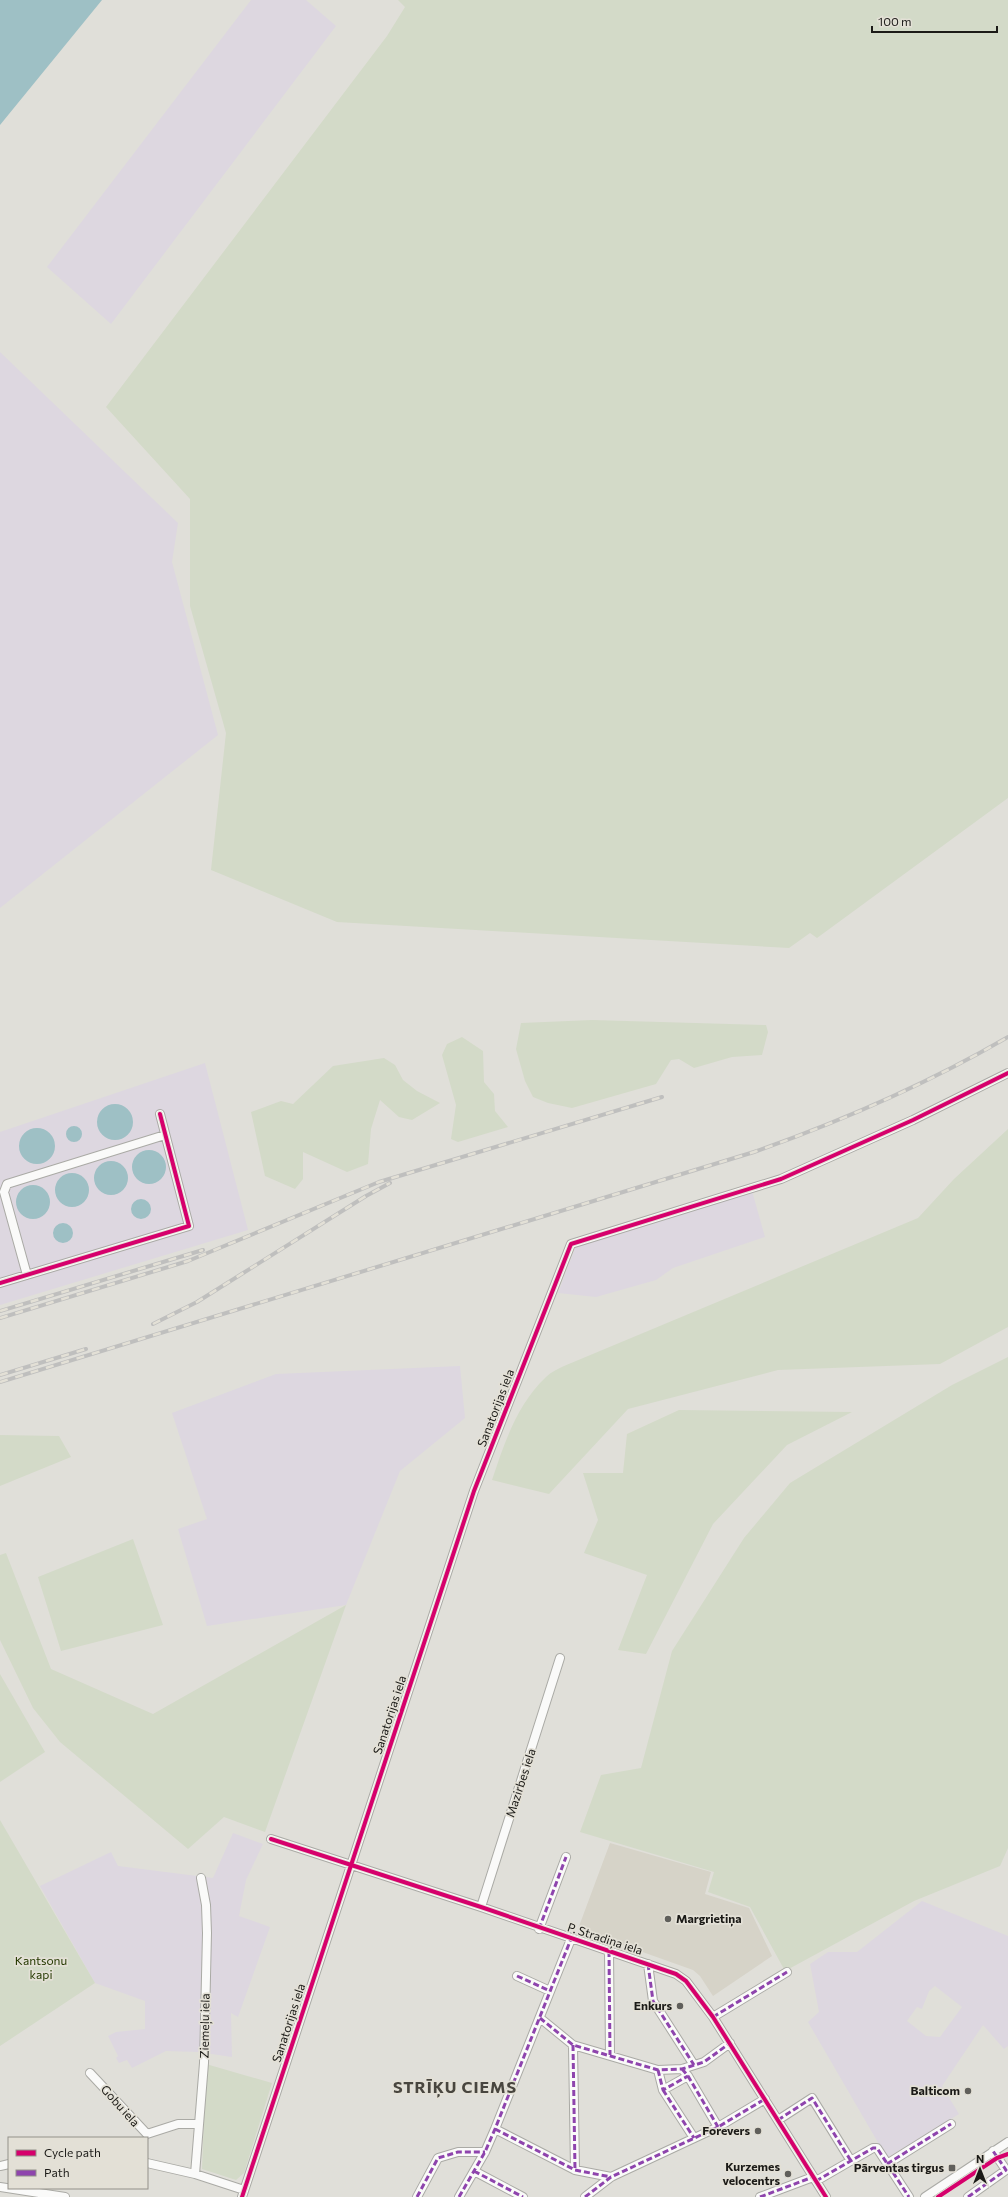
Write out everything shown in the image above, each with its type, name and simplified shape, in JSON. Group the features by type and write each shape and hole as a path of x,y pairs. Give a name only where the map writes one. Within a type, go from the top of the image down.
{"street":[{"name":"Sanatorijas iela","path":"243,2194 474,1491 571,1244 781,1179 913,1120 1008,1073"},
{"path":"0,1284 189,1226 160,1114"},
{"path":"27,1275 4,1192 7,1184 165,1135"},
{"name":"Mazirbes iela","path":"481,1907 560,1658"},
{"name":"P. Stradiņa iela","path":"271,1839 481,1907 539,1929 676,1974 686,1981 730,2043 826,2197"},
{"path":"539,1929 566,1856"},
{"name":"Ziemeļu iela","path":"195,2174 204,2062 207,1934 206,1905 202,1878"},
{"path":"459,2197 485,2152 495,2129 570,1939"},
{"path":"609,1951 610,2055"},
{"path":"648,1964 653,2001 694,2065"},
{"path":"713,2018 787,1972"},
{"path":"516,1976 550,1991"},
{"path":"540,2018 573,2045 658,2070 682,2069 704,2062 730,2043"},
{"path":"573,2045 575,2170"},
{"path":"682,2069 688,2076 718,2127"},
{"path":"658,2070 663,2090 694,2138"},
{"name":"Gobu iela","path":"90,2073 147,2134 178,2124 199,2124"},
{"path":"663,2090 688,2076"},
{"path":"778,2120 812,2098 851,2161"},
{"path":"585,2197 611,2177 718,2127 765,2099"},
{"path":"887,2164 951,2124"},
{"path":"495,2129 575,2170 611,2177"},
{"path":"925,2197 1008,2142"},
{"path":"760,2197 815,2179 873,2148 877,2148 909,2197"},
{"path":"968,2197 1006,2170 993,2151"},
{"path":"417,2197 438,2158 458,2152 485,2152"},
{"path":"148,2163 195,2174 243,2194"},
{"path":"474,2170 522,2197"},
{"path":"13,2189 65,2197"}],"shaded area":[{"path":"251,0 306,0 336,26 111,324 47,267"},
{"path":"0,352 178,523 172,562 218,735 0,908"},
{"path":"205,1063 248,1230 0,1305 0,1132"},
{"path":"752,1191 765,1237 673,1268 656,1280 596,1297 558,1293 576,1246"},
{"path":"460,1366 465,1418 400,1471 346,1605 207,1626 178,1529 207,1519 172,1413 276,1374"},
{"path":"233,1833 263,1844 246,1880 239,1916 270,1927 238,2017 231,2013 232,2057 198,2052 166,2051 132,2068 127,2060 119,2063 116,2058 118,2056 108,2036 116,2032 145,2029 145,2001 95,1983 40,1886 111,1852 118,1866 213,1878"},
{"name":"Margrietiņa","path":"610,1843 711,1872 705,1894 749,1908 772,1956 713,1996 700,1976 693,1970 578,1929"},
{"path":"922,1901 1008,1936 1008,2046 1004,2049 983,2025 942,2086 959,2114 887,2158 808,2022 819,2012 810,1964 828,1952 857,1952","holes":["935,1986 962,2007 940,2037 926,2036 907,2021 917,2007 922,2009 929,1991"]}],"green space":[{"path":"398,0 1008,0 1008,798 817,938 810,933 789,948 337,922 211,870 226,733 190,606 190,499 106,407 387,36 405,7"},
{"path":"592,1020 766,1025 768,1032 762,1055 732,1057 694,1068 679,1059 671,1060 656,1084 572,1108 548,1103 533,1097 525,1081 516,1049 521,1023"},
{"path":"462,1037 483,1051 484,1082 494,1094 495,1111 508,1127 458,1142 451,1139 456,1105 442,1055 447,1044"},
{"path":"384,1058 395,1065 403,1080 417,1091 440,1103 412,1120 399,1117 380,1100 371,1129 368,1164 347,1172 303,1152 303,1179 295,1189 265,1176 251,1112 281,1101 293,1104 333,1066"},
{"path":"1008,1129 1008,1327 940,1364 778,1370 628,1409 549,1494 492,1480 501,1453 519,1412 527,1399 550,1374 564,1366 918,1218 954,1179"},
{"path":"1008,1357 1008,1848 1000,1866 914,1901 785,1971 750,1907 708,1892 714,1872 580,1832 601,1775 641,1768 672,1651 744,1538 790,1483 952,1385"},
{"path":"679,1410 852,1412 787,1445 713,1524 646,1654 618,1650 647,1575 584,1553 598,1520 583,1473 623,1473 627,1434"},
{"path":"0,1435 59,1436 71,1457 0,1486"},
{"path":"133,1539 163,1625 61,1651 38,1577"},
{"path":"6,1553 51,1669 153,1714 346,1605 265,1832 224,1817 188,1849 60,1742 33,1708 0,1640 0,1555"},
{"path":"0,1674 45,1752 0,1782"},
{"name":"Kantsonu kapi","path":"0,1820 95,1983 0,2046"},
{"path":"206,2064 272,2083 244,2173 236,2180 202,2169"}],"water":[{"path":"0,0 102,0 0,125"},
{"path":"119,1104 128,1109 132,1115 132,1129 128,1135 119,1140 111,1140 102,1135 98,1129 97,1118 102,1109 108,1105"},
{"path":"71,1126 77,1126 82,1131 80,1140 77,1142 71,1142 66,1137 66,1131"},
{"path":"41,1128 50,1133 54,1139 54,1153 50,1159 41,1164 33,1164 24,1159 20,1153 19,1142 24,1133 30,1129"},
{"path":"149,1150 161,1155 166,1167 161,1179 149,1184 137,1179 132,1167 137,1155"},
{"path":"111,1161 123,1166 128,1178 123,1190 111,1195 99,1190 94,1178 99,1166"},
{"path":"72,1173 84,1178 89,1190 84,1202 72,1207 60,1202 55,1190 60,1178"},
{"path":"33,1185 45,1190 50,1202 45,1214 33,1219 21,1214 16,1202 21,1190"},
{"path":"141,1199 148,1202 151,1209 148,1216 141,1219 134,1216 131,1209 134,1202"},
{"path":"63,1223 70,1226 73,1233 70,1240 63,1243 56,1240 53,1233 56,1226"}],"railway":[{"path":"0,1382 754,1152 819,1128 915,1086 1008,1037"},
{"path":"0,1318 188,1261 379,1182 662,1097"},
{"path":"153,1324 197,1302 366,1196 390,1183"},
{"path":"0,1311 203,1250"},
{"path":"0,1375 86,1349"}],"marked path":[{"path":"539,1929 566,1857"},
{"path":"459,2197 485,2152 495,2129 571,1939"},
{"path":"609,1951 610,2055"},
{"path":"648,1964 653,2001 694,2065"},
{"path":"713,2017 787,1972"},
{"path":"517,1976 550,1991"},
{"path":"540,2018 573,2045 658,2070 682,2069 704,2062 730,2043"},
{"path":"573,2045 575,2170"},
{"path":"682,2069 688,2076 718,2127"},
{"path":"658,2070 663,2090 688,2076"},
{"path":"663,2090 694,2138"},
{"path":"778,2120 812,2098 851,2161"},
{"path":"585,2197 611,2177 718,2127 765,2099"},
{"path":"887,2164 951,2124"},
{"path":"495,2129 575,2170 611,2177"},
{"path":"816,2181 873,2148 877,2148 909,2197"},
{"path":"968,2197 1006,2170 993,2151"},
{"path":"417,2197 438,2158 458,2152 485,2152"},
{"path":"474,2171 523,2197"},
{"path":"760,2197 813,2177"}],"cycle path":[{"path":"242,2197 474,1491 571,1244 781,1179 913,1120 1008,1073"},
{"path":"0,1283 189,1226 160,1114"},
{"path":"271,1839 481,1907 676,1974 686,1981 713,2017 826,2197"},
{"path":"938,2197 997,2158 1008,2154"}],"place":[{"name":"Margrietiņa","path":"668,1919"},
{"name":"Enkurs","path":"680,2006"},
{"name":"Balticom","path":"968,2091"},
{"name":"Forevers","path":"758,2131"},
{"name":"Pārventas tirgus","path":"952,2168"},
{"name":"Kurzemes velocentrs","path":"788,2174"}],"district":[{"name":"STRĪĶU CIEMS","path":"455,2087"}]}
